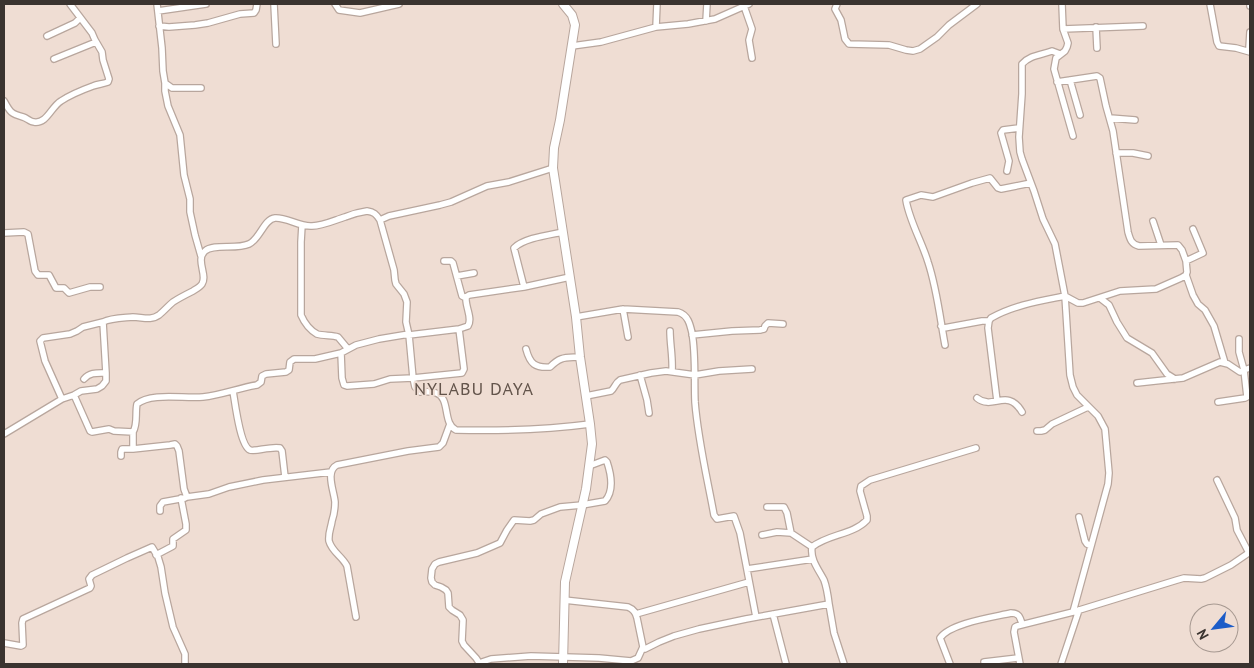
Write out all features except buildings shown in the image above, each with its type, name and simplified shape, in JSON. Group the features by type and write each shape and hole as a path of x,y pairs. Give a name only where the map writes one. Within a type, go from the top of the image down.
{"street":[{"path":"4,100 13,114 32,122 38,122 48,116 59,102 94,85 108,82 110,79 102,52 88,27 70,4"},
{"path":"62,399 45,361 41,340 46,337 70,334 83,327 109,320 158,316 172,303 198,288 204,279 202,256 190,212 190,199 184,175 180,135 168,106 165,91 157,4"},
{"path":"158,11 206,4"},
{"path":"159,26 195,25 240,14 254,13 257,4"},
{"path":"274,4 276,44"},
{"path":"335,4 339,10 360,13 399,4"},
{"path":"563,4 572,15 575,25 554,148 553,168 576,317 592,444 586,489 565,582 563,660"},
{"path":"656,27 657,4"},
{"path":"706,21 707,4"},
{"path":"836,4 835,9 841,20 845,39 849,44 889,45 913,51 920,49 937,37 949,25 977,4"},
{"path":"1062,4 1063,28 1068,43 1064,51 1056,58 1054,64 1057,82 1073,136"},
{"path":"1210,4 1219,46 1250,51 1250,32"},
{"path":"572,46 600,42 656,27 706,21 723,17 747,5 752,29 749,40 752,58"},
{"path":"47,36 76,23 80,18"},
{"path":"1063,28 1143,26"},
{"path":"1096,27 1097,48"},
{"path":"54,58 96,42"},
{"path":"1060,54 1052,51 1027,58 1022,64 1019,137 1022,159 1042,220 1055,244 1064,296 1070,375 1073,387 1077,395 1098,416 1106,435 1108,484 1073,612"},
{"path":"1057,82 1097,76 1101,79 1113,131 1131,242 1138,246 1178,245 1182,250 1186,261 1186,275 1193,295 1198,304 1205,310 1214,326 1225,363"},
{"path":"1070,80 1080,115"},
{"path":"165,83 172,88 201,88"},
{"path":"1110,118 1135,120"},
{"path":"1007,171 1009,161 1001,132 1019,128"},
{"path":"1116,153 1133,153 1148,156"},
{"path":"380,220 389,216 446,203 487,186 509,182 553,168"},
{"path":"945,345 929,263 906,200 921,195 933,197 972,182 990,178 1001,189 1030,183"},
{"path":"202,256 205,251 211,248 236,248 248,245 257,238 269,220 274,218 314,226 367,211 373,212 380,220 396,284 404,294 407,302 406,322 415,387 420,392 436,393 441,396 452,428 456,430 493,430 557,428 590,424"},
{"path":"1152,221 1161,245"},
{"path":"302,225 301,315 303,321 318,334 338,337 348,349"},
{"path":"1186,261 1203,253 1193,229"},
{"path":"4,233 24,232 28,234 35,273 49,275 56,288 64,288 69,293 90,287 100,287"},
{"path":"524,287 514,248 526,241 563,232"},
{"path":"133,449 133,432 136,426 137,404 142,400 202,397 233,391 257,385 262,376 266,374 286,372 290,362 294,359 315,358 341,353 353,346 379,338 466,327 470,324 466,298 462,296 453,263 451,261 444,261"},
{"path":"457,276 474,273"},
{"path":"941,326 944,328 989,321 997,315 1029,303 1064,296 1080,303 1120,291 1156,289 1186,275"},
{"path":"466,298 469,294 524,287 570,277"},
{"path":"1100,298 1109,305 1127,338 1152,353 1167,374 1175,379"},
{"path":"576,317 623,310 682,314 687,317 692,335 699,438 714,515 717,519 735,516 756,617"},
{"path":"623,310 628,336"},
{"path":"989,321 988,328 997,401"},
{"path":"4,434 62,399 81,391 97,389 102,386 106,381 104,322"},
{"path":"692,335 760,330 764,329 768,323 784,324"},
{"path":"341,353 342,378 345,386 374,384 390,378 413,378 463,372 459,329"},
{"path":"670,331 672,371"},
{"path":"1218,402 1245,398 1247,396 1247,369 1239,352 1239,339"},
{"path":"526,350 530,360 535,366 540,368 550,367 559,359 580,357"},
{"path":"1137,383 1191,376 1215,364 1225,363 1240,372 1247,369"},
{"path":"586,396 611,392 616,382 651,373 672,371 695,375 718,371 752,369"},
{"path":"84,379 90,373 106,373"},
{"path":"640,375 650,413"},
{"path":"233,391 244,444 249,450 280,448 285,477"},
{"path":"74,395 90,431 109,429 133,432"},
{"path":"977,398 982,402 1012,400 1022,412"},
{"path":"1037,431 1041,432 1052,424 1088,407"},
{"path":"356,616 347,566 344,560 333,550 329,538 335,506 331,472 334,466 337,465 439,447 444,443 450,424"},
{"path":"121,456 122,449 175,444 179,451 184,489 186,530 173,539 174,546 156,555"},
{"path":"844,664 834,633 830,604 824,581 813,559 812,547 828,538 865,523 868,516 860,488 870,480 976,448"},
{"path":"564,600 632,609 636,614 643,647 638,658 632,660 563,660 531,656 491,659 480,664 462,641 462,620 460,615 449,607 448,593 432,582 433,566 439,562 477,553 500,543 514,520 530,521 541,514 560,507 582,506 605,501 610,493 611,477 607,462 606,460 589,466"},
{"path":"160,511 161,504 208,494 229,487 285,477 331,472"},
{"path":"984,662 1019,661 1014,629 1017,626 1073,612 1177,580 1201,579 1231,565 1250,552 1237,530 1235,518 1217,480"},
{"path":"768,508 784,507 792,534"},
{"path":"1079,517 1085,540 1091,546"},
{"path":"762,535 777,532 792,534 812,547"},
{"path":"4,643 23,645 23,618 90,588 89,579 92,575 148,548 153,548 161,567 173,627 186,657 185,664"},
{"path":"747,568 813,559"},
{"path":"636,614 749,582"},
{"path":"643,647 646,649 674,636 756,617 830,604"},
{"path":"1061,664 1079,610"},
{"path":"950,664 940,638 946,632 972,621 1011,613 1019,615 1022,624"},
{"path":"774,614 786,664"}],"district":[{"name":"NYLABU DAYA","path":"474,388"}]}
